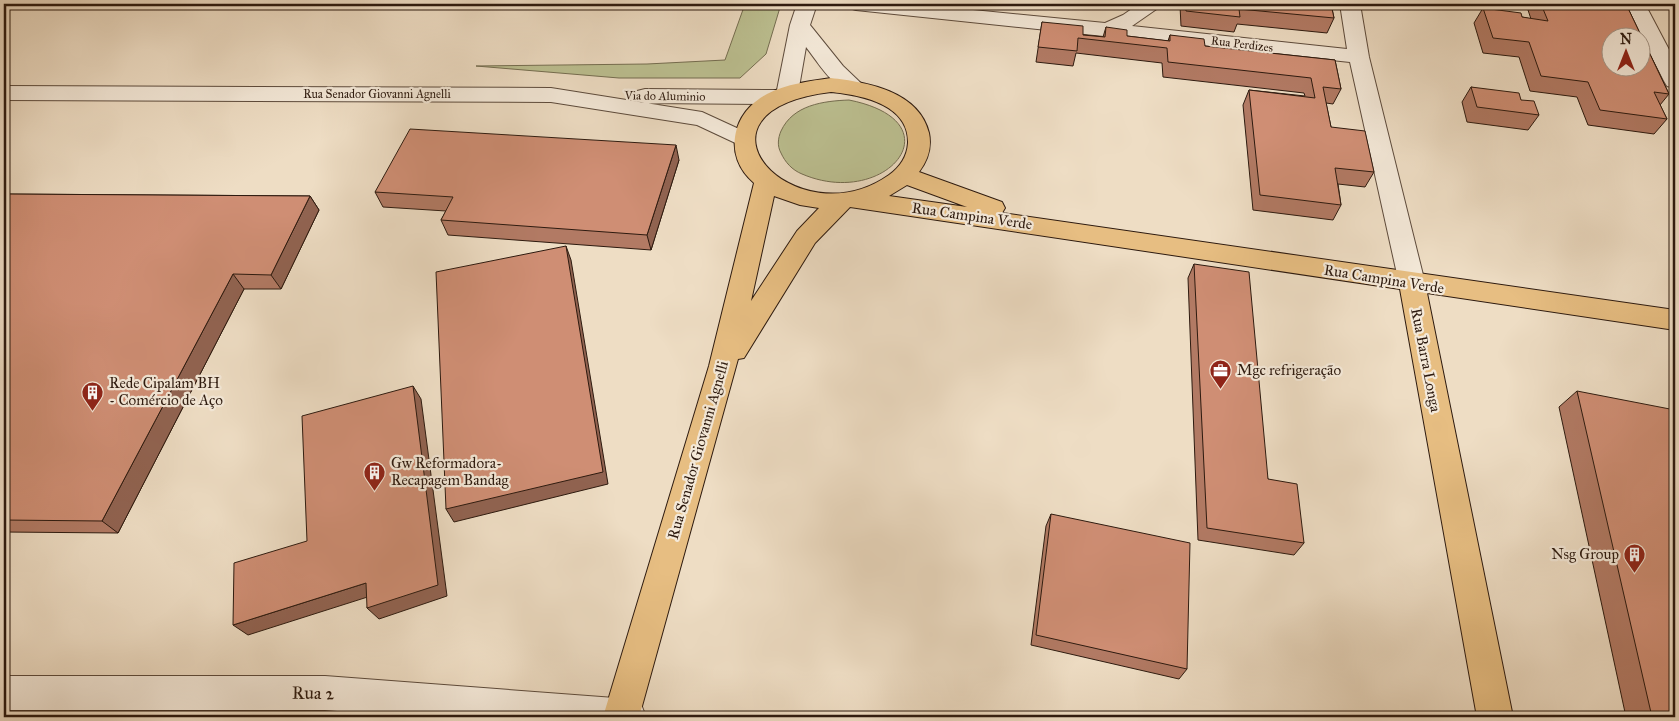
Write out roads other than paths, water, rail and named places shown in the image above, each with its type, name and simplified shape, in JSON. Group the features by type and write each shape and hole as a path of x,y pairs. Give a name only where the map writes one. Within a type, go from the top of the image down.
{"main road":[{"path":"831,85 854,87 883,96 896,103 910,117 918,133 919,150 912,166 898,181 876,192 846,199 799,196 766,181 753,169 746,155 744,140 749,124 761,109 783,95 808,88 831,85"},
{"name":"Rua Campina Verde","path":"903,175 1005,212 1093,234"},
{"name":"Rua Senador Giovanni Agnelli","path":"624,717 723,366 766,181"},
{"path":"723,366 806,237 846,199"},
{"name":"Rua Campina Verde","path":"846,199 1675,320"},
{"name":"Rua Barra Longa","path":"1412,283 1495,717"}],"street":[{"path":"783,95 807,4"},
{"name":"Rua Perdizes","path":"856,4 1064,24 1359,58"},
{"path":"1064,24 1067,4"},
{"path":"1108,29 1130,20 1151,4"},
{"name":"Rua Barra Longa","path":"1350,4 1359,58 1412,283"},
{"path":"1635,4 1675,81"},
{"path":"800,25 836,71 854,87"},
{"name":"Rua Senador Giovanni Agnelli","path":"4,93 551,95 702,119 744,140"},
{"name":"Via do Aluminio","path":"551,95 783,95"},
{"name":"Rua 2","path":"4,693 325,693 624,717"}],"place":[{"name":"Mgc refrigeração","path":"1221,389"},
{"name":"Rede Cipalam BH - Comércio de Aço","path":"93,411"},
{"name":"Gw Reformadora- Recapagem Bandag","path":"375,491"},
{"name":"Nsg Group","path":"1635,573"}]}
